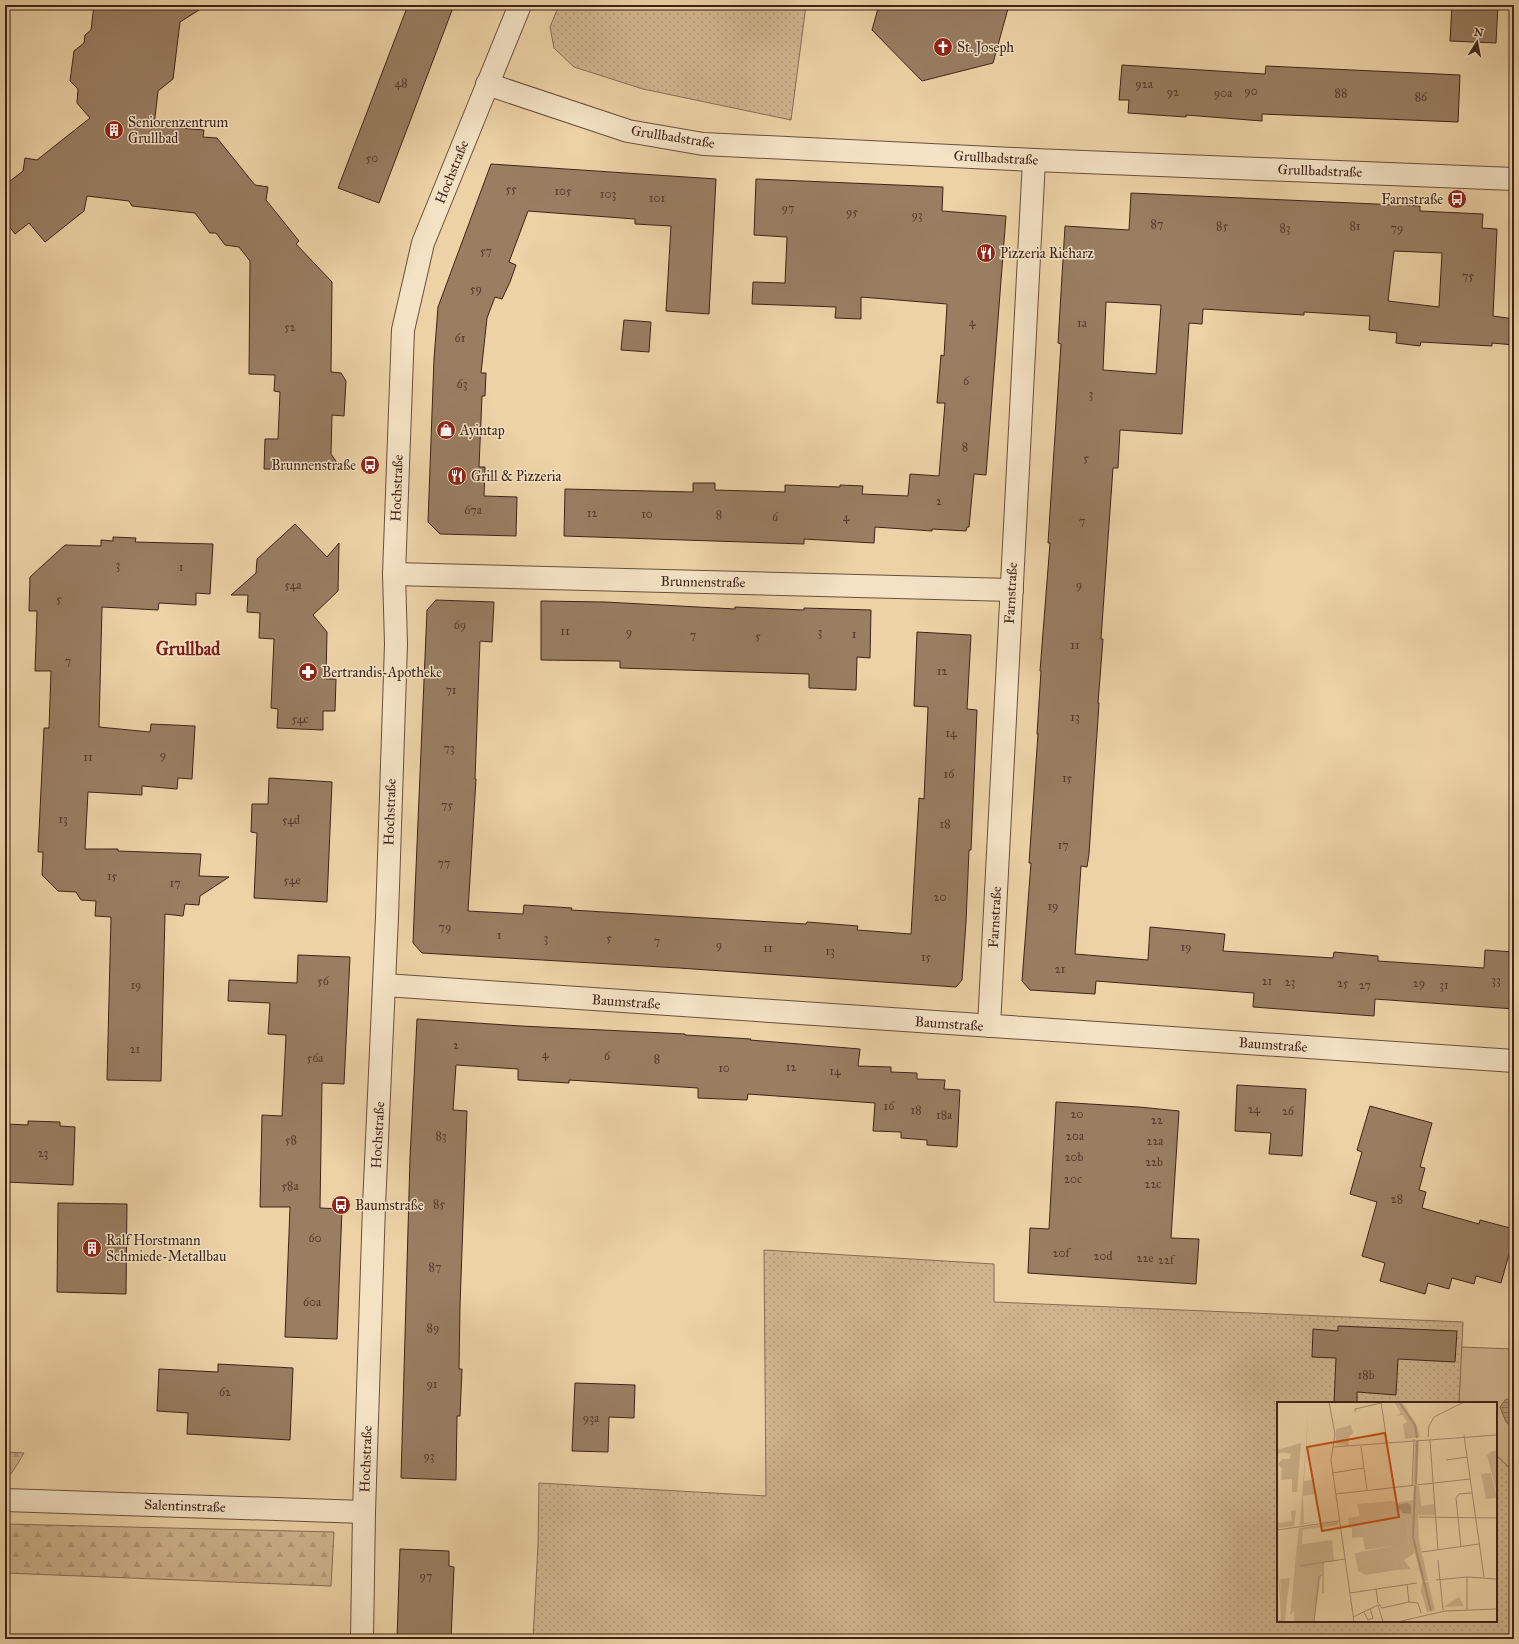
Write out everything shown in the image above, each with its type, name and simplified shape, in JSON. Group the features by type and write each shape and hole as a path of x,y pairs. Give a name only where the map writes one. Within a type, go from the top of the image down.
{"street":[{"name":"Hochstraße","path":"362,1639 364,1512 374,1206 385,985 396,644 394,574 403,330 423,243 520,5"},
{"name":"Grullbadstraße","path":"487,84 628,131 702,144 1034,160 1514,179"},
{"name":"Farnstraße","path":"989,1026 1034,160"},
{"name":"Brunnenstraße","path":"394,574 1012,590"},
{"name":"Baumstraße","path":"385,985 1514,1061"},
{"name":"Salentinstraße","path":"5,1500 364,1512"}],"green space":[{"path":"559,5 806,5 791,120 643,89 574,67 554,48 550,27"},
{"path":"764,1250 994,1264 994,1302 1463,1322 1459,1402 1277,1402 1277,1622 1497,1622 1497,1456 1514,1472 1514,1639 533,1639 538,1545 539,1483 766,1496"},
{"path":"1461,1347 1514,1349 1514,1472 1497,1456 1497,1402 1459,1402"},
{"path":"5,1452 24,1453 10,1475 5,1475"},
{"path":"5,1524 334,1532 331,1586 5,1573"}],"shaded area":[{"path":"1506,1399 1514,1400 1514,1429 1506,1422 1500,1407"}],"building":[{"name":"Seniorenzentrum Grullbad","path":"94,5 207,5 180,22 173,79 158,91 154,126 204,130 203,137 217,138 255,185 268,187 266,200 299,241 296,244 332,282 331,372 341,373 346,381 344,416 332,415 331,454 342,470 264,469 265,439 278,439 280,392 274,391 275,375 249,374 250,261 239,247 225,245 216,233 210,233 195,213 132,206 129,201 87,196 84,211 45,242 29,223 15,234 5,221 5,185 23,171 25,158 37,160 90,118 77,103 78,89 70,81 74,51 84,43 85,35 91,30"},
{"path":"408,5 454,5 379,203 338,188"},
{"name":"St. Joseph","path":"879,5 1009,5 993,63 922,81 872,30"},
{"path":"1452,5 1498,5 1496,43 1450,41"},
{"path":"1122,65 1265,74 1266,66 1460,75 1458,122 1262,114 1262,121 1186,115 1186,117 1128,113 1129,100 1119,100"},
{"path":"491,164 716,179 709,314 666,311 671,226 635,224 635,219 528,211 509,262 516,265 510,282 502,299 495,297 487,318 481,373 486,373 485,396 482,396 479,467 485,467 484,496 517,497 516,536 440,534 428,522 434,359 438,307"},
{"path":"756,179 943,187 942,211 1006,216 986,475 974,474 969,527 967,527 966,531 932,529 932,531 875,527 874,543 804,539 804,544 564,536 565,489 693,492 693,483 715,483 715,490 785,492 785,485 840,487 840,485 863,486 862,494 908,496 910,474 939,476 945,403 937,403 941,355 944,356 947,304 861,297 861,319 835,318 836,307 752,304 753,282 785,283 787,237 754,235"},
{"path":"1131,193 1420,206 1420,211 1483,214 1482,228 1497,229 1493,316 1514,319 1514,345 1492,343 1492,346 1421,342 1420,346 1396,343 1397,333 1369,330 1370,316 1304,312 1304,315 1203,309 1202,324 1189,323 1182,434 1120,430 1118,468 1113,468 1101,639 1103,639 1089,854 1087,867 1081,866 1075,954 1148,960 1150,927 1225,934 1223,951 1333,958 1334,952 1378,956 1378,961 1484,968 1485,950 1514,952 1514,1009 1375,999 1374,1016 1253,1007 1254,993 1096,981 1095,994 1030,990 1022,981 1031,863 1029,863 1038,734 1040,671 1050,543 1048,543 1061,344 1058,343 1065,226 1129,230","holes":["1394,251 1442,253 1439,307 1388,301","1106,302 1161,305 1156,374 1103,370"]},
{"path":"624,320 651,322 649,352 621,350"},
{"path":"295,524 327,557 339,543 338,591 313,615 327,632 326,679 336,679 335,711 323,711 323,730 277,728 278,709 271,708 274,639 259,638 260,613 247,612 248,595 231,595 256,573 257,559"},
{"path":"113,537 136,538 135,542 213,544 210,594 196,593 196,605 159,603 158,610 102,607 99,727 150,732 151,724 195,726 192,779 178,778 177,789 142,786 142,795 88,792 85,849 118,849 118,851 201,854 199,876 229,877 200,896 199,905 185,904 183,916 165,914 161,1081 107,1080 111,917 95,916 96,901 81,900 76,892 58,891 42,875 43,852 38,852 44,728 49,728 51,671 35,671 37,611 29,611 30,577 65,545 101,546 101,540 113,541"},
{"path":"436,600 494,602 492,642 480,641 476,779 468,911 523,914 524,905 572,908 571,910 806,924 807,922 858,926 857,930 911,934 919,798 924,799 928,707 914,706 917,632 971,635 967,709 977,710 971,850 969,850 962,980 956,987 679,968 422,953 413,943 415,892 427,610"},
{"path":"541,601 605,602 735,609 735,607 804,610 804,608 871,610 870,658 857,657 856,690 809,688 809,674 620,668 620,661 541,660"},
{"path":"269,778 332,782 327,902 254,898 257,833 251,832 252,804 268,804"},
{"path":"298,955 350,957 344,1084 322,1083 320,1208 342,1209 337,1339 285,1337 290,1207 260,1207 262,1115 282,1116 286,1035 268,1034 270,1003 228,1001 229,980 297,983"},
{"path":"417,1019 685,1034 860,1049 858,1066 891,1067 891,1072 917,1073 917,1079 945,1080 944,1089 960,1090 957,1147 927,1145 927,1140 901,1138 901,1132 873,1131 875,1103 748,1094 747,1100 698,1098 698,1088 569,1080 569,1083 518,1080 518,1069 456,1065 453,1110 467,1111 460,1306 459,1369 462,1369 460,1416 457,1416 456,1480 401,1478 410,1158"},
{"path":"1237,1085 1306,1089 1302,1156 1269,1154 1271,1133 1235,1131"},
{"path":"1056,1102 1179,1111 1171,1238 1199,1239 1196,1284 1028,1273 1030,1228 1049,1229"},
{"path":"1370,1106 1432,1123 1420,1167 1425,1168 1419,1190 1426,1192 1422,1208 1479,1224 1480,1220 1514,1229 1514,1236 1501,1283 1476,1276 1474,1284 1452,1278 1449,1289 1428,1283 1425,1294 1380,1281 1385,1263 1362,1256 1377,1202 1350,1194 1362,1152 1357,1150"},
{"path":"28,1121 60,1122 60,1126 75,1127 73,1185 5,1182 5,1124 28,1125"},
{"name":"Ralf Horstmann Schmiede-Metallbau","path":"58,1203 127,1204 126,1294 57,1292"},
{"path":"1338,1326 1457,1331 1455,1362 1398,1359 1396,1395 1357,1392 1357,1402 1334,1402 1336,1358 1312,1357 1313,1329 1338,1331"},
{"path":"218,1364 293,1368 290,1440 187,1434 188,1413 157,1411 159,1369 218,1372"},
{"path":"575,1383 635,1385 634,1418 609,1417 608,1452 572,1451"},
{"path":"400,1549 449,1551 449,1566 454,1567 451,1639 397,1639"}],"place":[{"name":"St. Joseph","path":"943,47"},
{"name":"Seniorenzentrum Grullbad","path":"114,130"},
{"name":"Farnstraße","path":"1457,199"},
{"name":"Pizzeria Richarz","path":"986,253"},
{"name":"Ayintap","path":"446,430"},
{"name":"Brunnenstraße","path":"370,465"},
{"name":"Grill & Pizzeria","path":"457,476"},
{"name":"Bertrandis-Apotheke","path":"308,672"},
{"name":"Baumstraße","path":"341,1205"},
{"name":"Ralf Horstmann Schmiede-Metallbau","path":"92,1248"}],"district":[{"name":"Grullbad","path":"188,649"}]}
